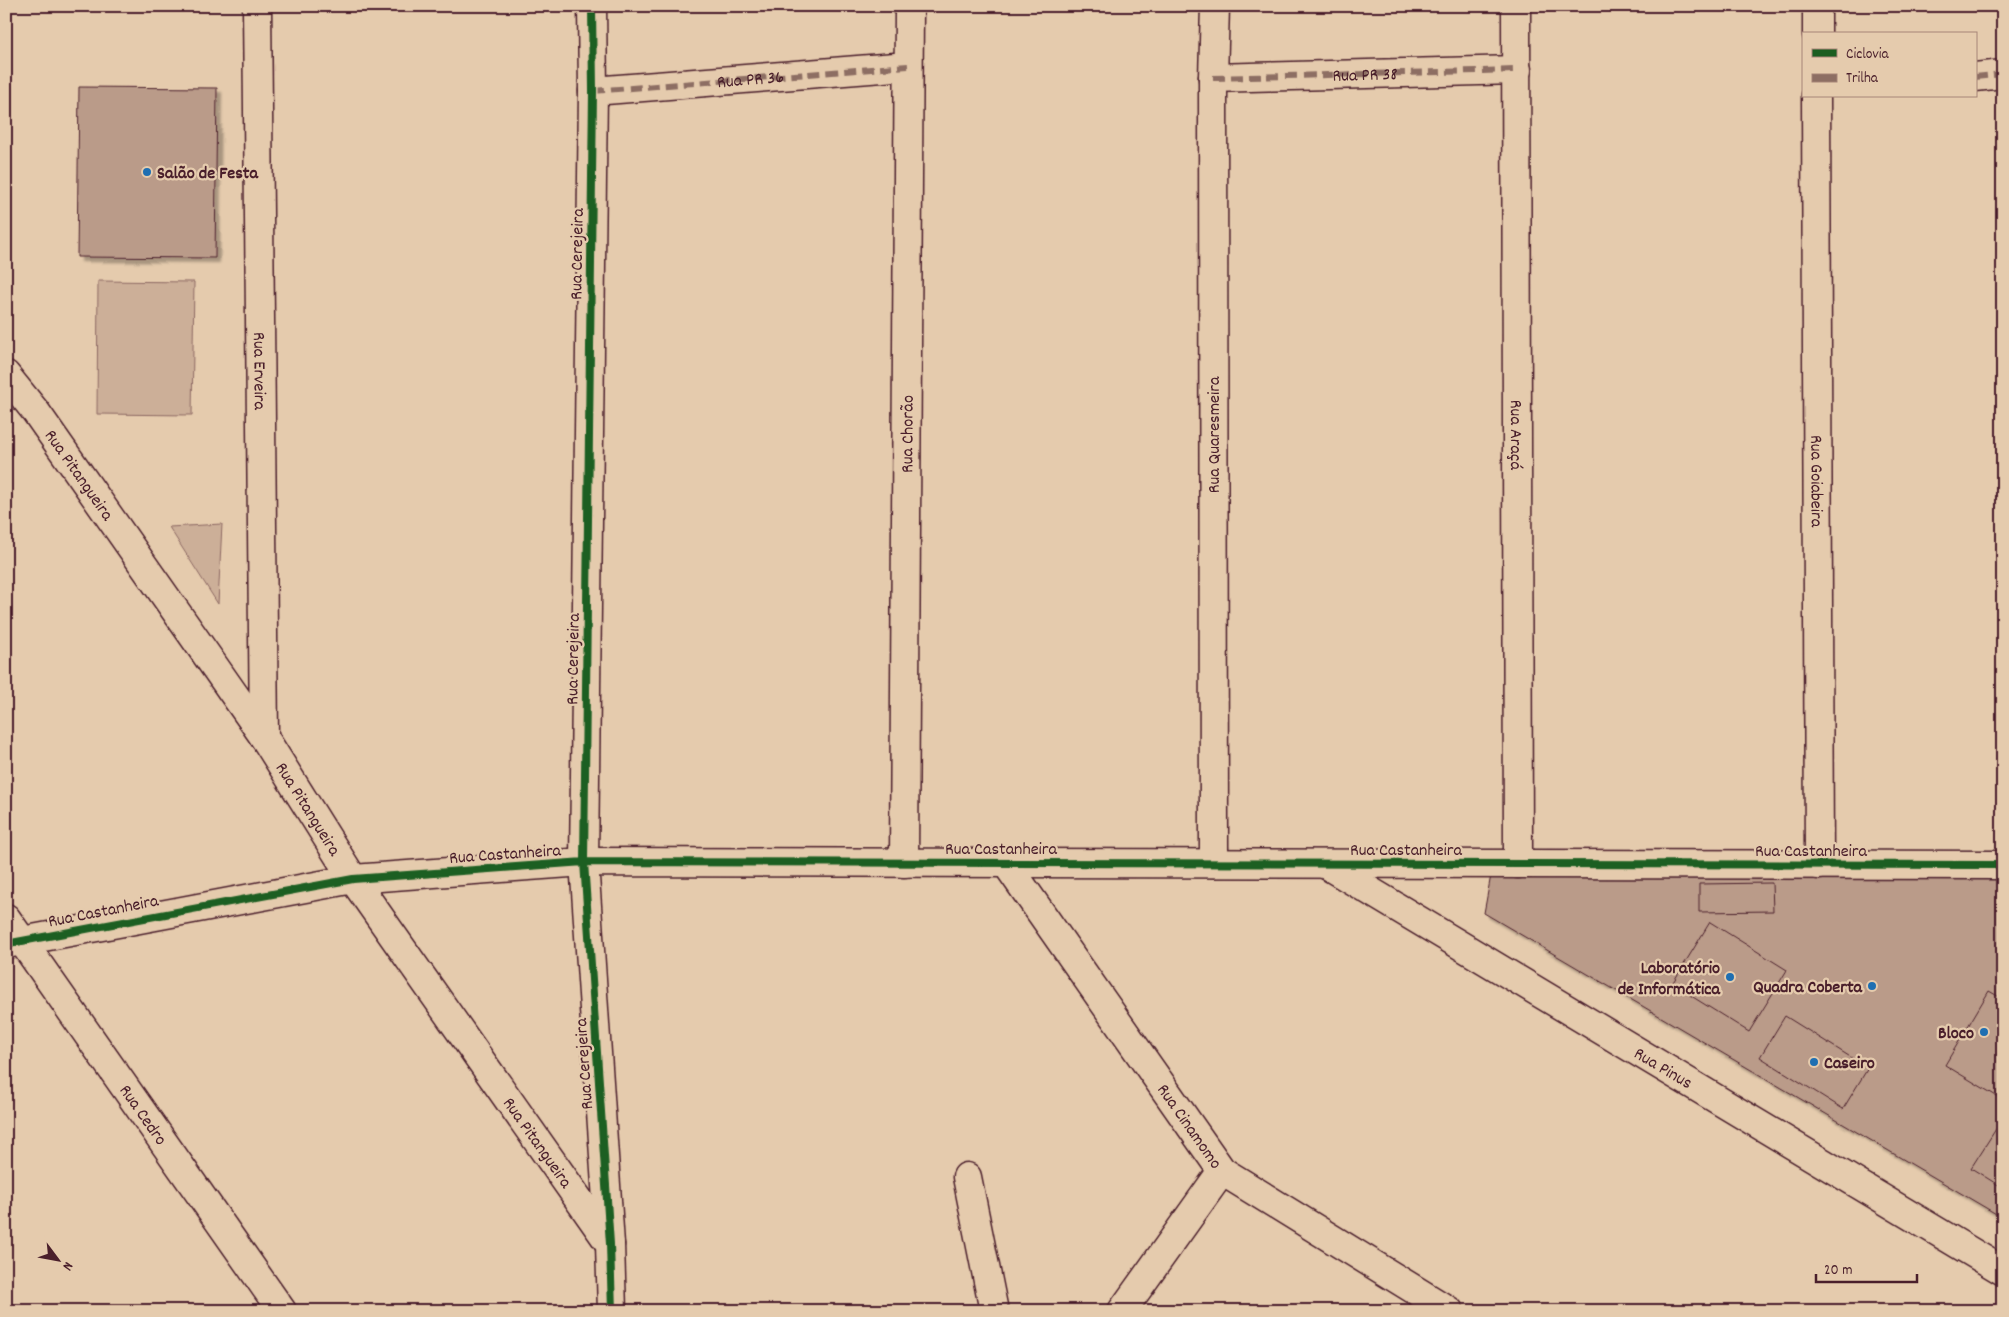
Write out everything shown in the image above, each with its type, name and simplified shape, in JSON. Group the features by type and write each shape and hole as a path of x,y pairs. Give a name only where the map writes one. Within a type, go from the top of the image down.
{"street":[{"name":"Rua Erveira","path":"257,6 264,737"},
{"name":"Rua Cerejeira","path":"592,6 593,91 584,862 610,1244 612,1311"},
{"name":"Rua Chorão","path":"904,863 909,6"},
{"name":"Rua Quaresmeira","path":"1214,863 1213,78 1215,6"},
{"name":"Rua Araçá","path":"1516,6 1518,864"},
{"path":"1817,32 1818,6"},
{"name":"Rua PR 36","path":"593,91 908,66"},
{"name":"Rua PR 38","path":"1213,78 1517,70"},
{"path":"1976,76 2003,74"},
{"name":"Rua Goiabeira","path":"1816,98 1818,865"},
{"name":"Rua Pitangueira","path":"6,375 36,412 264,737 353,878 610,1244"},
{"name":"Rua Castanheira","path":"14,942 353,878 584,862 2003,865"},
{"name":"Rua Cinamomo","path":"1006,863 1222,1171 1449,1311"},
{"name":"Rua Pinus","path":"1325,864 2003,1271"},
{"name":"Rua Cedro","path":"6,918 14,942 282,1311"},
{"path":"1122,1311 1222,1171"},
{"path":"967,1177 994,1311"}],"shaded area":[{"path":"98,281 194,282 192,415 97,414"},
{"path":"222,524 218,604 169,527"}],"building":[{"name":"Salão de Festa","path":"79,87 217,88 215,258 77,257"},
{"path":"2003,873 2003,1218 1484,913 1491,875"},
{"path":"1772,883 1773,911 1699,912 1699,884"},
{"name":"Laboratório de Informática","path":"1710,922 1787,970 1749,1032 1672,984"},
{"name":"Bloco","path":"1989,991 2003,999 2003,1100 1945,1065"},
{"name":"Caseiro","path":"1785,1016 1868,1068 1843,1109 1760,1057"},
{"path":"2003,1118 2003,1188 1971,1168"}],"marked path":[{"path":"593,91 908,66"},
{"path":"1213,78 1517,70"},
{"path":"1976,77 2003,74"}],"cycle path":[{"path":"592,6 593,91 584,862 610,1244 612,1311"},
{"path":"6,944 353,879 584,862 2003,865"}],"place":[{"name":"Salão de Festa","path":"147,172"},
{"name":"Laboratório de Informática","path":"1730,977"},
{"name":"Quadra Coberta","path":"1872,986"},
{"name":"Bloco","path":"1984,1032"},
{"name":"Caseiro","path":"1814,1062"}]}
